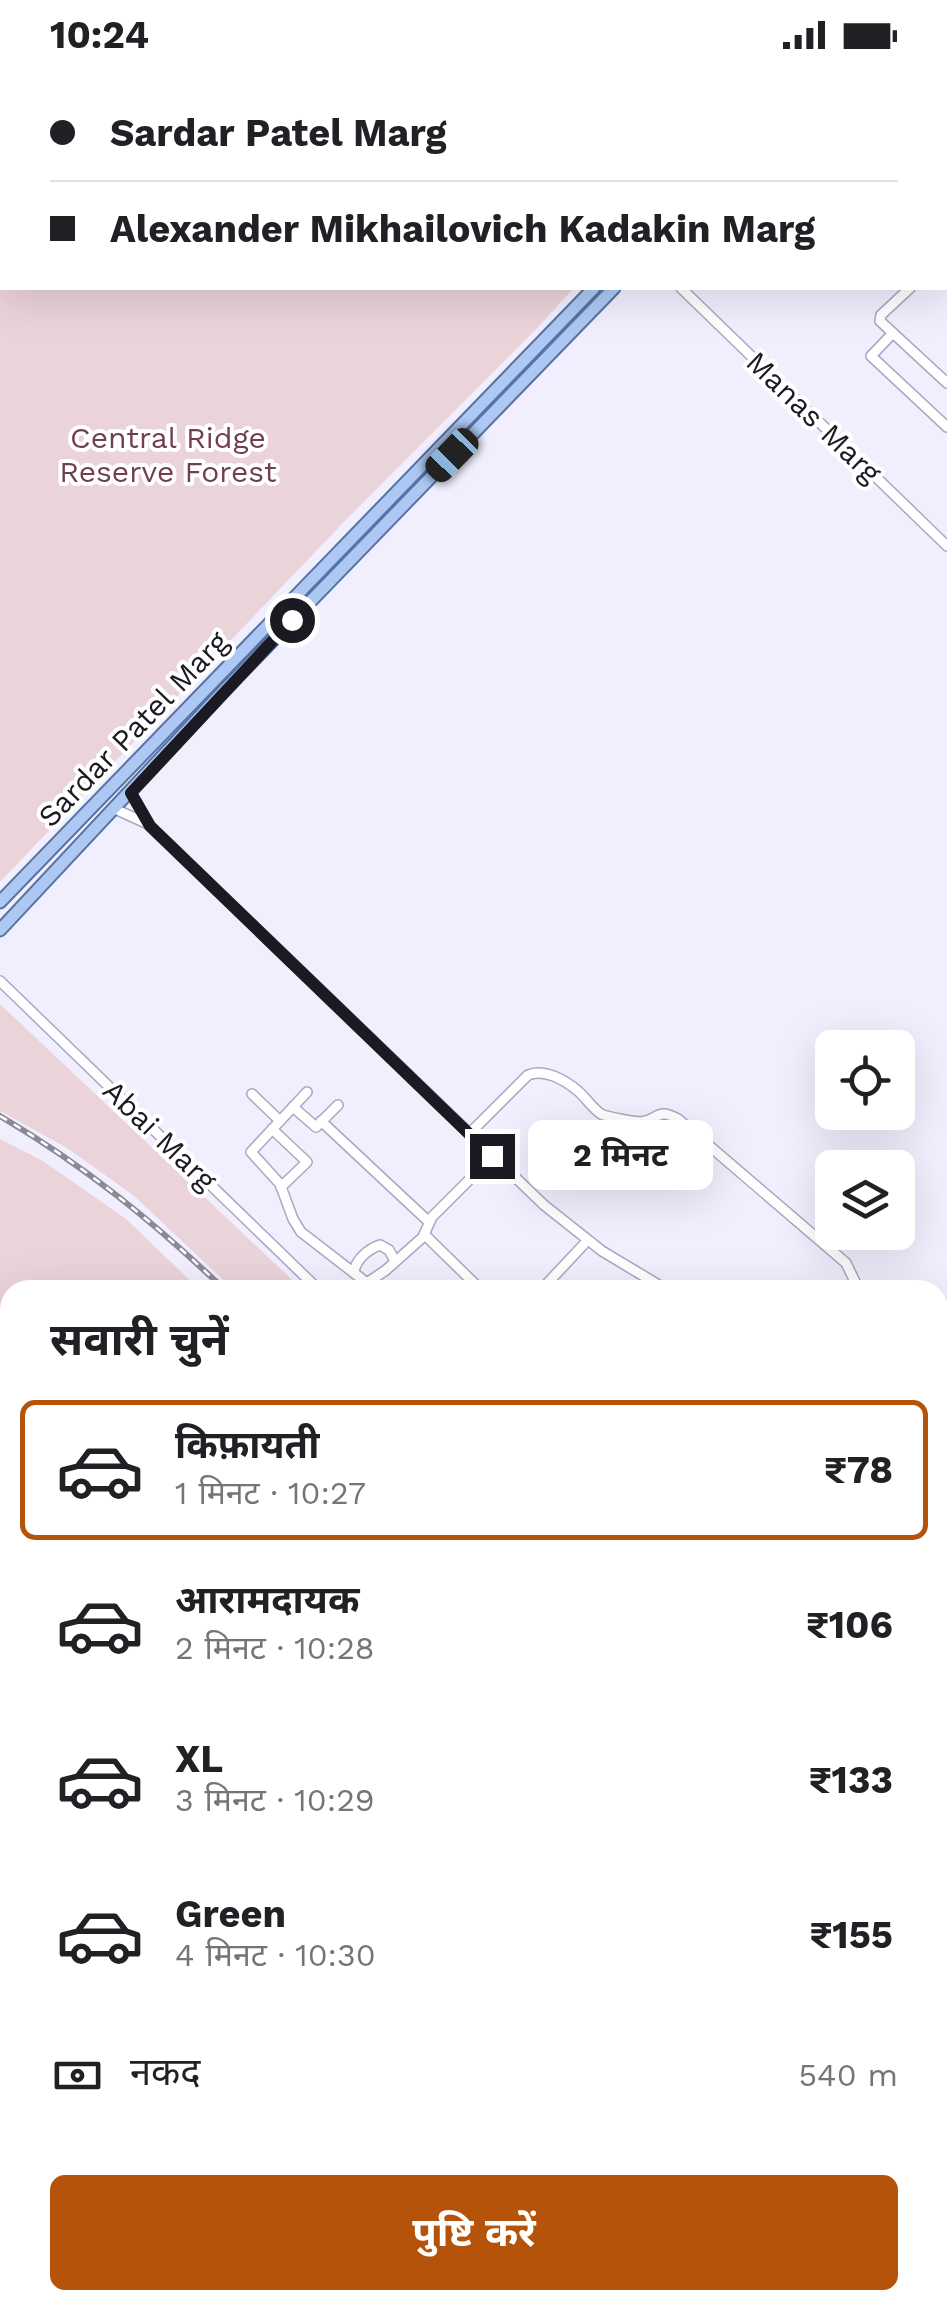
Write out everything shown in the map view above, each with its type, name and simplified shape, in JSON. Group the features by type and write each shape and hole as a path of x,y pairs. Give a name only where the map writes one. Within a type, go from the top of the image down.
{"main road":[{"name":"Sardar Patel Marg","path":"0,902 592,290"},
{"name":"Sardar Patel Marg","path":"0,930 229,686 612,290"}],"street":[{"name":"Manas Marg","path":"683,290 947,546"},
{"path":"908,290 880,318 882,324 947,383"},
{"path":"893,333 871,356 947,427"},
{"path":"131,793 150,826 544,1205 587,1241 650,1280"},
{"path":"115,809 150,826"},
{"name":"Abai Marg","path":"0,981 309,1280"},
{"path":"470,1133 534,1072 543,1072 576,1089 601,1114 638,1122 668,1113 846,1263 854,1280"},
{"path":"307,1092 250,1152 281,1186 302,1232 362,1280"},
{"path":"252,1094 280,1120"},
{"path":"293,1107 316,1127 338,1104"},
{"path":"321,1122 429,1222"},
{"path":"272,1129 307,1162 281,1186"},
{"path":"377,1280 424,1234 429,1222 492,1156"},
{"path":"424,1234 471,1280"},
{"path":"551,1280 587,1241"},
{"path":"354,1273 359,1260 380,1245 389,1250 396,1262"}],"green space":[{"name":"Central Ridge Reserve Forest","path":"0,290 572,290 340,526 0,882"},
{"path":"0,1004 292,1280 223,1280 133,1195 67,1148 0,1111"},
{"path":"0,1139 43,1161 126,1219 190,1280 0,1280"}],"railway":[{"path":"0,1116 118,1196 214,1280"}],"route":[{"path":"292,620 131,793 150,826 492,1156"}]}
